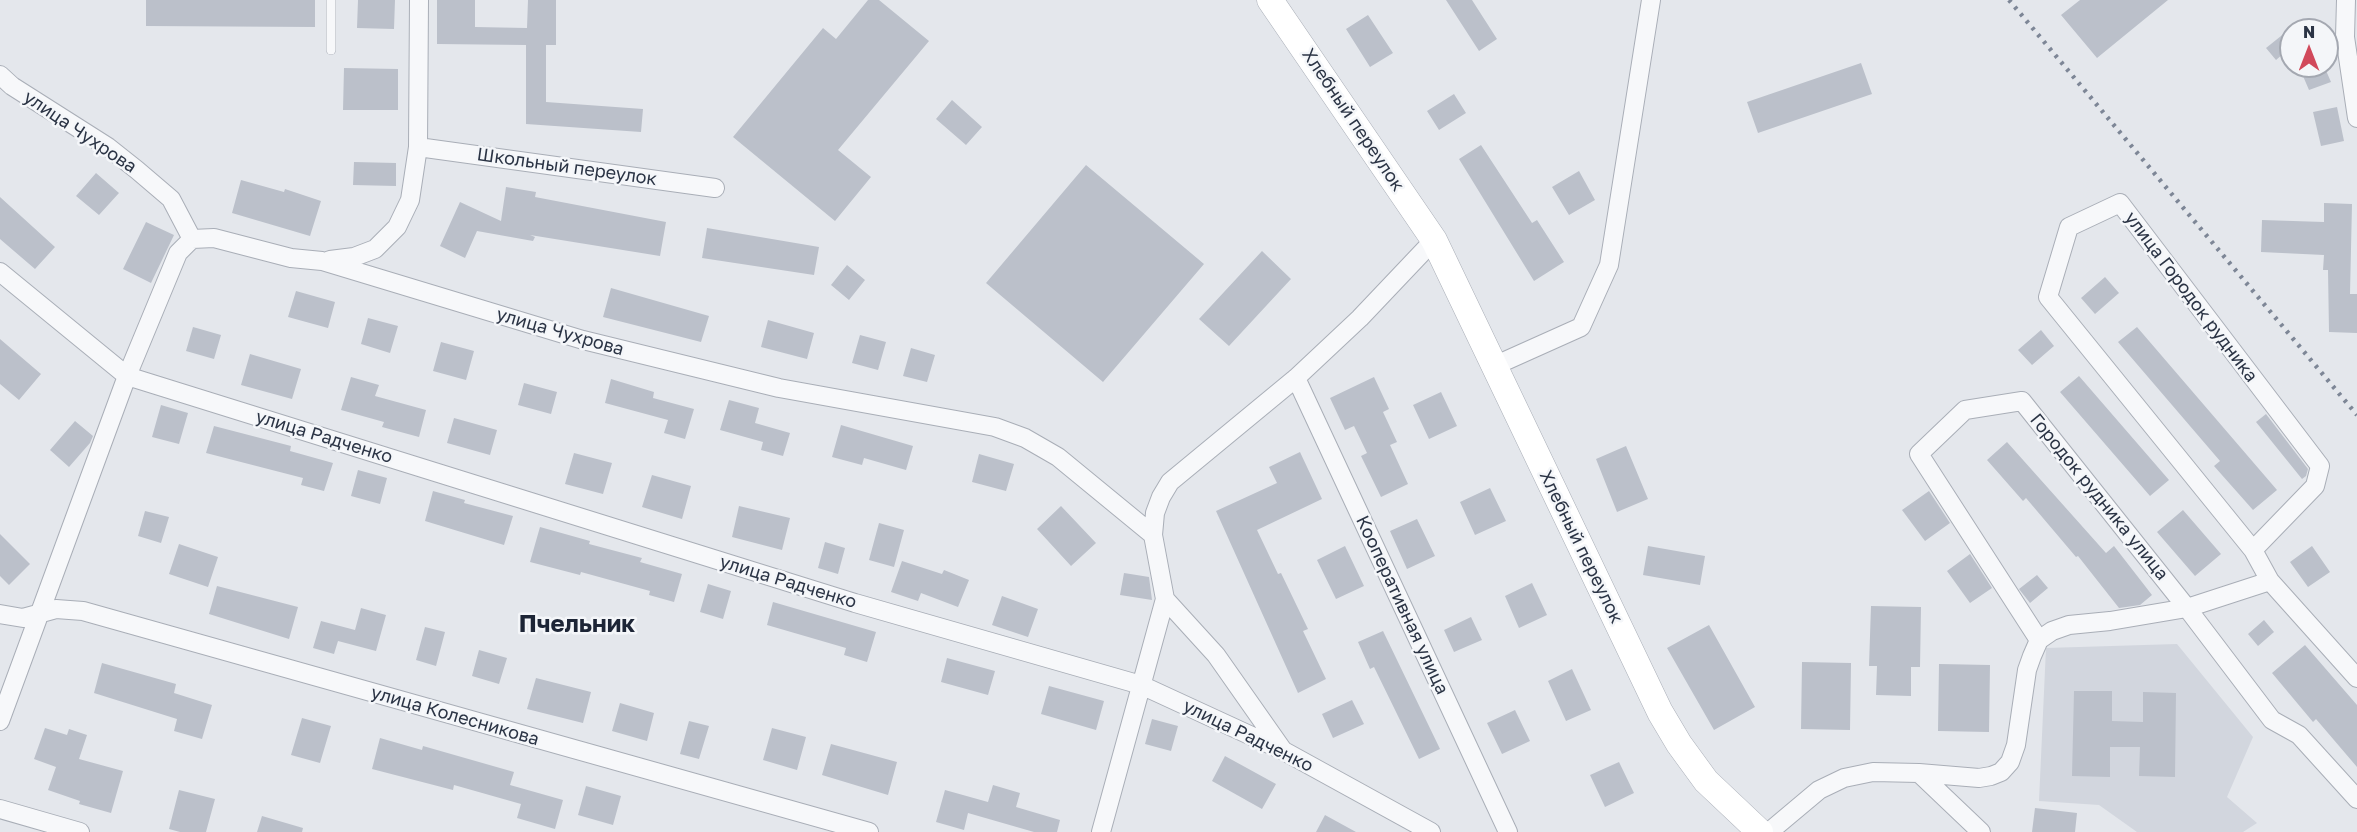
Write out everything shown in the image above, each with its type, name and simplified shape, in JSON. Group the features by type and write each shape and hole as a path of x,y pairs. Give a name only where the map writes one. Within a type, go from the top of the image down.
{"street":[{"path":"322,261 354,257 375,249 397,227 410,200 418,147 419,0"},
{"name":"Хлебный переулок","path":"1270,0 1434,240 1660,712 1679,744 1706,781 1760,832"},
{"path":"1494,366 1581,327 1610,265 1651,0"},
{"path":"2346,0 2345,37 2354,79 2357,118"},
{"name":"улица Чухрова","path":"0,75 108,147 137,170 171,200 192,239 214,238 291,258 322,261 583,340 779,388 994,427 1024,438 1058,457 1153,535"},
{"name":"Школьный переулок","path":"418,147 716,188"},
{"name":"улица Городок рудника","path":"2253,550 2315,486 2320,466 2120,203 2069,227 2048,297 2253,550 2270,581 2357,678"},
{"path":"0,721 127,376 178,252 192,239"},
{"path":"1101,832 1165,599 1153,535 1155,513 1161,497 1170,482 1296,378 1360,318 1434,240"},
{"path":"0,273 127,376"},
{"name":"улица Радченко","path":"127,376 855,603 1141,685 1282,750 1431,832"},
{"name":"Кооперативная улица","path":"1296,378 1508,832"},
{"name":"Городок рудника улица","path":"2039,640 1919,454 1965,410 2022,401 2187,608"},
{"path":"1769,832 1819,790 1844,778 1873,772 1979,778 2001,771 2010,762 2016,745 2027,670 2039,640 2052,631 2069,625 2110,621 2187,608 2270,581"},
{"path":"1165,599 1216,656 1282,750"},
{"path":"2187,608 2272,720 2299,735 2357,799"},
{"name":"улица Колесникова","path":"0,614 23,618 56,609 83,611 869,832"},
{"path":"1919,773 1981,832"},
{"path":"0,809 80,832"}],"lane":[{"path":"331,0 332,50"}],"shaded area":[{"path":"2177,644 2253,737 2227,797 2257,823 2243,832 2137,832 2099,805 2039,801 2046,648"}],"building":[{"path":"146,0 315,0 315,27 146,26"},
{"path":"358,0 395,0 394,29 357,28"},
{"path":"437,0 475,0 475,27 527,28 528,0 556,0 556,45 546,45 546,102 643,109 641,132 526,124 526,45 437,44"},
{"path":"868,0 879,0 929,41 838,150 871,177 835,221 733,137 823,28 836,39"},
{"path":"1446,0 1472,0 1497,39 1479,51"},
{"path":"2080,0 2168,0 2097,58 2061,15"},
{"path":"1368,15 1393,53 1370,67 1346,29"},
{"path":"2279,38 2279,57 2276,60 2266,48"},
{"path":"1861,63 1872,94 1758,133 1747,102"},
{"path":"344,68 398,69 398,110 343,110"},
{"path":"2304,78 2329,78 2331,82 2309,90"},
{"path":"1454,94 1466,113 1439,130 1427,111"},
{"path":"952,100 982,127 966,145 936,119"},
{"path":"2337,107 2344,141 2321,146 2313,112"},
{"path":"1481,145 1532,223 1537,220 1564,262 1534,281 1459,159"},
{"path":"354,162 396,163 396,186 353,185"},
{"path":"1086,165 1204,264 1103,382 986,283"},
{"path":"1579,171 1595,200 1569,215 1552,187"},
{"path":"96,173 119,193 99,215 76,196"},
{"path":"241,180 284,192 285,189 321,201 310,236 232,213"},
{"path":"506,187 536,192 535,197 666,222 660,256 530,235 535,237 533,241 477,231 465,258 440,246 460,202 501,221"},
{"path":"0,197 55,247 35,269 0,239"},
{"path":"2324,203 2352,204 2350,294 2357,294 2357,333 2329,332 2328,270 2323,270 2324,255 2261,252 2262,220 2324,222"},
{"path":"146,222 174,235 151,283 123,269"},
{"path":"707,228 819,247 814,275 702,258"},
{"path":"1262,251 1291,279 1229,346 1199,319"},
{"path":"847,265 865,280 849,300 831,285"},
{"path":"2105,277 2119,293 2095,314 2081,298"},
{"path":"611,288 709,316 701,342 603,317"},
{"path":"296,291 335,302 328,328 288,317"},
{"path":"368,318 398,326 390,353 361,344"},
{"path":"768,320 814,333 807,359 761,347"},
{"path":"193,327 221,335 214,359 186,351"},
{"path":"2137,327 2277,490 2253,510 2214,466 2220,461 2118,342"},
{"path":"2041,330 2054,346 2032,365 2018,350"},
{"path":"860,335 886,342 878,370 852,363"},
{"path":"0,339 41,374 19,400 0,384"},
{"path":"441,342 474,351 466,380 433,371"},
{"path":"911,348 935,355 927,382 903,376"},
{"path":"250,354 301,369 292,399 241,385"},
{"path":"2079,376 2169,480 2150,496 2060,392"},
{"path":"351,377 379,385 375,396 426,410 419,437 382,427 384,422 341,410"},
{"path":"1374,377 1389,409 1383,412 1397,442 1390,445 1408,484 1381,497 1361,456 1367,453 1354,426 1345,430 1330,398"},
{"path":"611,379 654,392 653,398 694,409 685,439 664,433 668,420 605,403"},
{"path":"524,383 557,392 551,414 518,405"},
{"path":"1441,392 1457,426 1429,439 1413,405"},
{"path":"729,400 759,408 755,423 790,433 783,456 761,450 763,442 720,430"},
{"path":"161,405 188,413 179,444 152,437"},
{"path":"2266,414 2308,469 2306,476 2302,479 2256,422"},
{"path":"454,418 497,430 490,455 447,443"},
{"path":"75,421 93,436 90,443 69,467 50,450"},
{"path":"841,425 913,446 906,470 864,458 862,465 832,457"},
{"path":"214,426 291,446 290,451 333,463 324,491 301,485 303,478 206,453"},
{"path":"2007,442 2106,553 2114,546 2152,595 2140,605 2119,608 2078,556 2076,557 2026,498 2023,501 1987,460"},
{"path":"1626,446 1648,499 1617,512 1596,459"},
{"path":"1300,452 1322,499 1257,530 1308,629 1303,631 1326,679 1298,693 1216,511 1277,483 1269,467"},
{"path":"574,453 612,463 603,494 565,484"},
{"path":"979,454 1014,464 1006,491 972,482"},
{"path":"358,470 387,478 380,504 351,496"},
{"path":"652,475 691,486 682,519 642,507"},
{"path":"1490,488 1506,521 1475,535 1460,502"},
{"path":"433,491 465,500 464,503 513,516 504,545 425,521"},
{"path":"1929,491 1950,523 1925,541 1902,510"},
{"path":"739,506 790,518 782,550 732,537"},
{"path":"1061,506 1096,543 1071,566 1037,529"},
{"path":"2183,510 2221,554 2195,576 2157,532"},
{"path":"145,511 169,517 161,543 138,536"},
{"path":"1417,519 1435,556 1407,569 1390,531"},
{"path":"879,523 904,530 894,567 869,560"},
{"path":"540,527 590,541 589,544 642,558 640,562 682,574 674,602 649,595 650,591 581,572 580,575 530,562"},
{"path":"0,534 30,564 9,585 0,576"},
{"path":"825,542 845,548 838,574 818,568"},
{"path":"179,544 218,557 208,587 169,574"},
{"path":"1345,546 1364,586 1336,599 1317,560"},
{"path":"1648,546 1705,556 1700,585 1643,575"},
{"path":"2312,546 2330,572 2308,587 2290,562"},
{"path":"1970,554 1992,588 1970,603 1947,571"},
{"path":"902,561 942,574 944,570 969,580 958,607 921,593 918,601 891,592"},
{"path":"1124,573 1149,577 1152,600 1120,595"},
{"path":"2037,575 2048,588 2030,603 2019,589"},
{"path":"1532,583 1547,615 1519,628 1505,596"},
{"path":"708,584 731,591 723,619 700,612"},
{"path":"217,586 298,607 289,639 209,614"},
{"path":"1002,596 1038,609 1028,637 992,625"},
{"path":"773,602 876,632 867,662 844,655 846,648 767,625"},
{"path":"1871,606 1921,607 1920,667 1911,667 1911,696 1876,695 1877,666 1869,666"},
{"path":"361,608 386,615 376,651 338,641 334,654 313,648 321,621 355,630"},
{"path":"1471,617 1482,640 1454,652 1444,630"},
{"path":"2264,620 2274,632 2258,646 2248,634"},
{"path":"1709,625 1755,707 1714,730 1667,648"},
{"path":"425,627 445,632 436,666 416,660"},
{"path":"1383,631 1440,749 1419,759 1374,667 1370,669 1358,642"},
{"path":"2305,645 2357,705 2357,767 2316,719 2313,722 2272,673"},
{"path":"479,650 507,658 499,684 472,676"},
{"path":"947,658 995,671 988,695 941,682"},
{"path":"1802,662 1851,663 1850,730 1801,729"},
{"path":"102,663 176,684 174,693 212,705 202,739 174,731 177,719 94,693"},
{"path":"1939,664 1990,665 1989,732 1938,731"},
{"path":"1572,669 1591,710 1566,721 1548,681"},
{"path":"536,678 591,692 583,723 527,709"},
{"path":"1049,686 1104,701 1096,730 1041,714"},
{"path":"2074,691 2112,691 2112,721 2143,722 2143,692 2176,693 2175,777 2139,776 2140,747 2110,747 2110,777 2072,776"},
{"path":"1352,700 1364,724 1333,738 1322,714"},
{"path":"620,703 654,713 647,741 612,731"},
{"path":"1515,710 1530,741 1502,754 1487,723"},
{"path":"302,718 331,726 320,763 291,755"},
{"path":"1152,719 1178,726 1171,751 1145,744"},
{"path":"689,721 709,726 699,759 680,754"},
{"path":"45,728 67,735 69,729 87,735 79,759 123,771 111,813 79,804 80,801 48,790 56,767 34,759"},
{"path":"772,728 806,737 797,770 763,760"},
{"path":"380,738 422,750 423,746 514,772 510,785 563,800 555,829 517,818 521,804 454,785 453,790 372,769"},
{"path":"831,744 897,762 888,795 822,775"},
{"path":"1225,756 1276,784 1262,809 1212,781"},
{"path":"1619,762 1634,793 1605,807 1590,775"},
{"path":"993,785 1020,793 1016,807 1060,820 1057,832 1034,832 968,813 964,830 936,822 945,790 988,802"},
{"path":"586,786 621,796 613,825 578,815"},
{"path":"179,790 215,799 206,832 180,832 169,829"},
{"path":"2035,808 2077,813 2075,832 2032,832"},
{"path":"1325,815 1356,832 1316,832"},
{"path":"262,816 303,828 302,832 257,832"}],"railway":[{"path":"2009,0 2357,415"}],"district":[{"name":"Пчельник","path":"577,624"}]}
